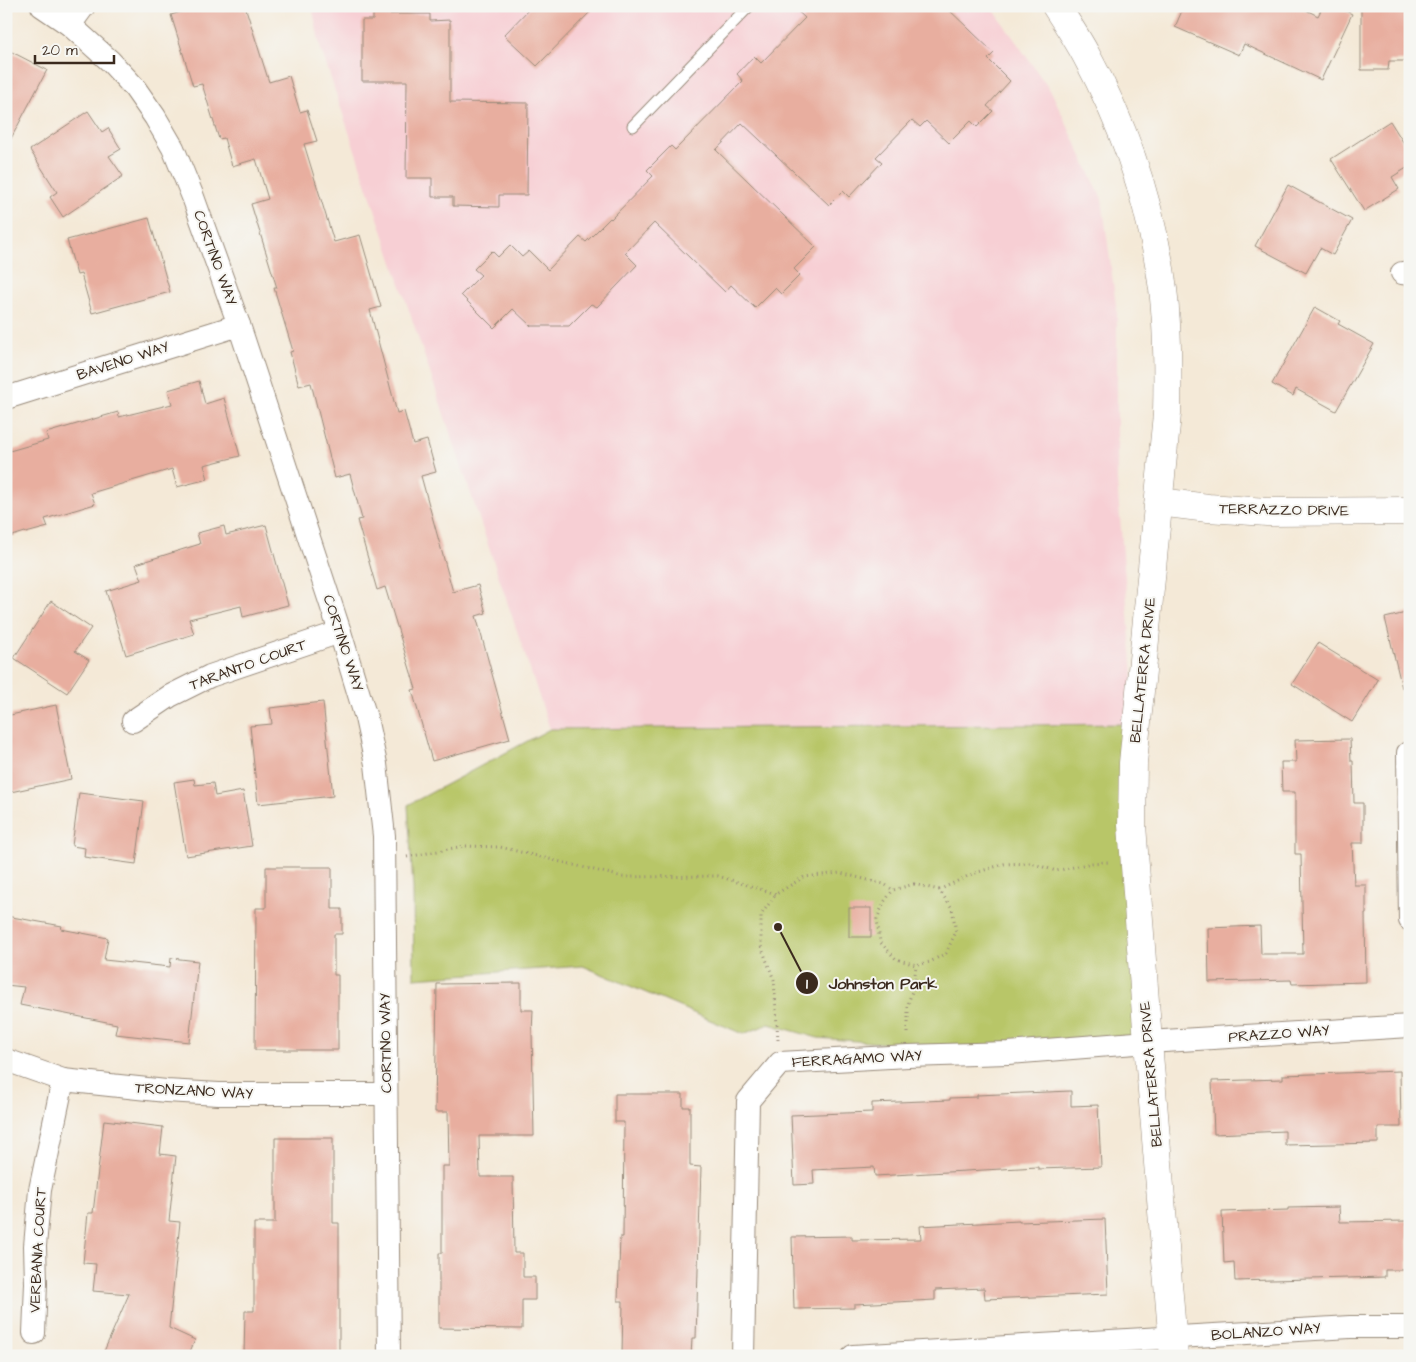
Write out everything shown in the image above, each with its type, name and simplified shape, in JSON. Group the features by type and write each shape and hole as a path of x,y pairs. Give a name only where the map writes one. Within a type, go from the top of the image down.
{"street":[{"name":"CORTINO WAY","path":"42,6 70,25 110,61 134,87 155,117 172,148 194,197 239,324 340,632 366,718 376,764 384,836 389,1356"},
{"path":"70,25 84,6"},
{"name":"BELLATERRA DRIVE","path":"1056,6 1086,53 1108,98 1136,168 1155,240 1163,290 1168,364 1167,414 1134,764 1132,826 1173,1347"},
{"name":"BAVENO WAY","path":"6,398 239,324"},
{"name":"TERRAZZO DRIVE","path":"1159,502 1267,512 1410,511"},
{"name":"TARANTO COURT","path":"133,721 170,696 210,676 340,632"},
{"path":"1410,752 1408,753 1410,920"},
{"name":"PRAZZO WAY","path":"1148,1042 1410,1026"},
{"name":"FERRAGAMO WAY","path":"743,1356 748,1102 780,1063 1008,1053 1148,1042"},
{"name":"TRONZANO WAY","path":"6,1060 63,1080 157,1090 219,1094 386,1094"},
{"name":"VERBANIA COURT","path":"34,1333 35,1246 40,1190 63,1080"},
{"name":"BOLANZO WAY","path":"853,1356 1173,1347 1350,1327 1410,1327"}],"lane":[{"path":"633,126 749,6"}],"path":[{"path":"384,861 464,846 500,847 623,877 718,876 776,894"},
{"path":"939,890 952,908 956,932 946,953 930,962 916,965 896,959 880,942 877,919 884,902 893,890 914,884 939,890 972,874 1004,864 1031,864 1056,871 1091,864 1135,860"},
{"path":"780,1063 774,980 761,946 761,915 776,894 804,877 840,873 884,884 893,890"},
{"path":"908,1056 908,1004 914,985 916,965"}],"shaded area":[{"path":"312,6 991,6 1052,93 1102,199 1117,313 1117,481 1137,724 550,729 320,46"}],"green space":[{"path":"1137,724 1148,1042 1008,1053 818,1038 769,1024 743,1034 583,966 414,978 413,888 408,805 550,729"}],"building":[{"path":"201,6 245,6 269,82 289,76 300,112 307,110 317,141 304,144 334,242 360,235 381,307 370,310 397,413 404,411 413,444 427,440 436,472 421,476 453,592 478,585 486,613 476,616 510,739 432,761 412,690 416,689 385,587 377,590 357,520 362,519 350,474 335,478 311,383 299,386 290,352 293,351 274,288 277,288 251,204 268,199 256,159 232,166 224,138 219,139 202,84 193,86 171,15"},
{"path":"532,6 596,6 537,66 504,35"},
{"path":"792,6 945,6 994,53 988,59 1010,81 987,106 993,111 977,127 971,121 949,143 926,121 920,127 912,120 876,157 882,162 849,197 843,191 829,205 742,123 716,150 816,247 794,269 800,275 781,294 775,288 755,308 731,285 725,292 654,223 625,253 637,265 597,307 591,304 569,326 531,326 513,309 494,328 461,295 481,275 474,269 492,251 498,257 510,245 522,257 529,251 548,270 580,237 586,242 653,176 647,170 671,146 675,150 743,81 737,74 754,56 761,63 805,18"},
{"path":"1184,6 1298,6 1318,16 1323,6 1335,6 1352,14 1321,80 1244,44 1239,55 1175,27"},
{"path":"1361,6 1410,6 1410,61 1389,61 1388,70 1361,70"},
{"path":"373,14 430,14 430,21 450,20 450,102 528,103 527,195 499,195 499,207 453,206 453,197 432,197 432,178 406,178 407,81 362,81 362,20 373,20"},
{"path":"6,49 47,70 6,148"},
{"path":"88,111 102,132 108,128 121,149 109,156 123,176 63,217 50,197 57,192 30,150"},
{"path":"1390,121 1410,153 1410,166 1392,177 1399,189 1364,211 1331,159"},
{"path":"1288,185 1352,220 1333,255 1320,248 1306,273 1255,246"},
{"path":"149,218 170,292 92,313 81,274 77,275 67,240"},
{"path":"1315,307 1340,321 1338,324 1374,344 1336,411 1296,389 1293,396 1272,384"},
{"path":"199,381 205,404 224,398 240,456 204,465 208,479 177,487 172,469 91,493 95,504 45,519 48,527 6,538 6,452 48,440 46,433 118,412 119,417 172,404 168,390"},
{"path":"266,525 288,605 243,617 241,606 189,619 194,634 126,655 106,591 142,580 136,564 200,544 197,533 224,526 226,535"},
{"path":"51,601 91,628 75,651 89,660 67,693 14,658"},
{"path":"1410,612 1410,687 1402,688 1385,618"},
{"path":"1318,643 1378,680 1352,722 1292,684"},
{"path":"323,702 333,796 258,804 250,726 272,724 270,708"},
{"path":"56,705 71,779 6,793 6,716"},
{"path":"1350,739 1351,761 1353,761 1354,803 1363,803 1363,843 1352,843 1354,885 1366,885 1366,982 1292,984 1291,980 1209,982 1208,928 1260,926 1261,954 1303,954 1301,854 1295,854 1295,792 1282,792 1281,762 1296,762 1295,740"},
{"path":"194,779 195,785 213,783 215,796 243,791 252,846 186,856 174,782"},
{"path":"79,793 144,801 136,864 84,857 85,848 72,846"},
{"path":"266,867 332,867 332,909 342,909 342,934 334,934 334,975 338,975 338,1050 255,1050 256,908 266,908"},
{"path":"849,908 871,908 871,937 849,937"},
{"path":"6,916 62,926 61,929 108,938 104,960 170,967 171,958 198,961 189,1042 115,1034 117,1024 20,1005 24,987 6,985"},
{"path":"521,983 521,1010 533,1010 534,1136 479,1136 480,1177 513,1177 514,1253 523,1253 523,1277 535,1277 535,1300 522,1300 522,1329 439,1328 439,1253 442,1253 442,1166 449,1166 448,1112 435,1112 437,984"},
{"path":"1400,1071 1401,1127 1378,1127 1378,1143 1285,1145 1285,1131 1214,1134 1212,1081 1283,1079 1283,1075"},
{"path":"1071,1091 1071,1106 1098,1105 1101,1167 1038,1169 1038,1167 875,1176 874,1167 813,1170 814,1184 794,1185 791,1115 872,1112 872,1103 950,1100 950,1098 977,1097 977,1095"},
{"path":"615,1094 683,1094 683,1107 690,1107 690,1166 701,1167 696,1338 692,1338 691,1356 622,1356 623,1301 618,1301 620,1237 623,1237 624,1122 615,1122"},
{"path":"104,1120 163,1127 160,1154 176,1156 169,1221 180,1222 169,1328 195,1340 188,1356 102,1356 129,1294 93,1291 96,1264 83,1263 88,1213 93,1213"},
{"path":"275,1138 333,1138 333,1223 339,1223 339,1356 244,1356 245,1311 254,1311 254,1223 275,1223"},
{"path":"1339,1207 1340,1222 1407,1221 1408,1270 1385,1270 1385,1277 1235,1281 1234,1262 1224,1263 1222,1212"},
{"path":"1105,1219 1108,1294 985,1299 984,1288 935,1290 935,1300 854,1304 854,1308 794,1309 792,1237 852,1236 852,1240 921,1239 920,1226"}],"place":[{"name":"Johnston Park","path":"778,927"}]}
